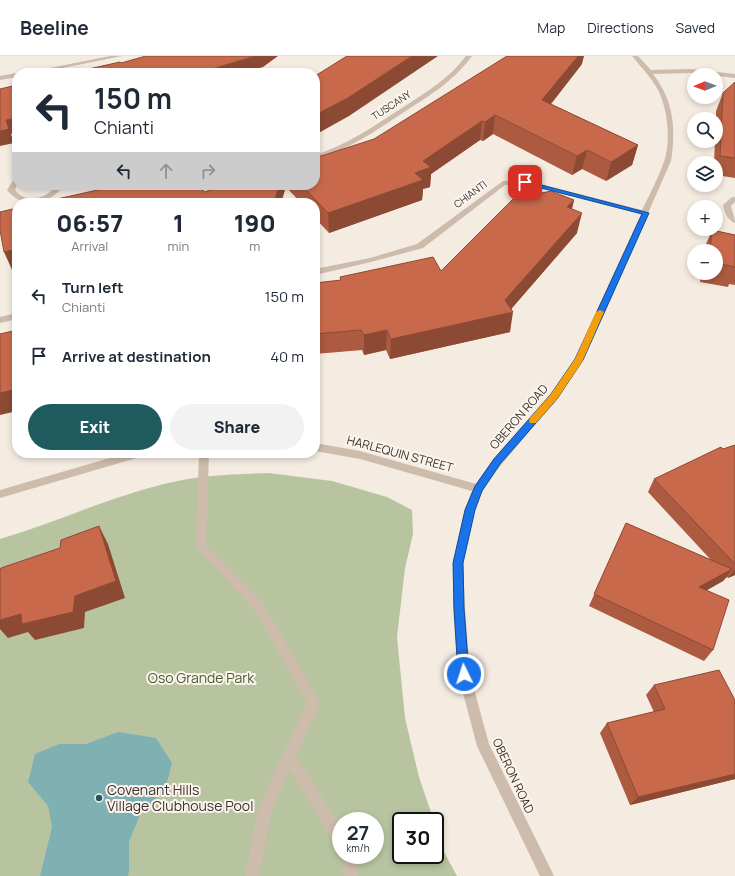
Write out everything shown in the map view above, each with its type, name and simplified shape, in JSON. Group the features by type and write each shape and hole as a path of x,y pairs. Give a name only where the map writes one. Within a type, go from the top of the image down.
{"street":[{"path":"55,68 119,56"},
{"name":"TUSCANY","path":"320,155 347,145 380,126 447,80 461,68 469,56"},
{"name":"OBERON ROAD","path":"547,876 483,746 464,674 459,608 458,563 470,510 478,489 497,462 554,397 579,360 668,161 672,138 670,115 663,93 650,72 635,56"},
{"path":"650,72 690,71 735,76"},
{"path":"0,78 12,76"},
{"name":"CHIANTI","path":"320,271 371,260 420,246 503,183 525,182 646,213"},
{"path":"12,188 11,190 13,195 19,198"},
{"path":"40,198 46,197 54,193 56,190"},
{"path":"735,199 727,206 728,212 735,221"},
{"path":"0,320 12,317"},
{"name":"HARLEQUIN STREET","path":"320,448 360,455 478,489"},
{"path":"0,494 123,458"},
{"path":"204,458 201,547 260,608 314,703 265,808 252,876"},
{"path":"289,756 332,825"},
{"path":"350,864 351,876"}],"green space":[{"name":"Oso Grande Park","path":"269,473 332,481 387,497 412,510 413,534 405,568 397,637 405,718 419,777 431,812 392,812 392,864 444,864 444,852 457,876 0,876 0,539 41,526 122,496 164,484 203,477"}],"water":[{"name":"Covenant Hills Village Clubhouse Pool","path":"118,732 156,738 172,763 165,790 141,813 129,841 128,876 40,876 52,827 48,806 28,782 35,754 59,744 86,744"}],"building":[{"path":"146,56 255,56 215,68 93,68 121,63"},
{"path":"347,56 412,56 348,98 320,112 320,73"},
{"path":"507,56 578,56 542,100 638,145 611,162 587,150 577,156 495,115 485,122 482,121 423,161 431,167 415,173 423,180 328,213 320,205 320,198 314,198 306,190 320,190 320,156 374,139"},
{"path":"735,82 735,158 720,156 720,148 723,148 723,93"},
{"path":"12,86 12,119 6,120 9,129 0,131 0,89"},
{"path":"525,187 542,193 551,191 574,200 567,207 582,213 505,300 513,312 391,339 387,330 364,335 361,330 320,334 320,282 341,280 340,277 433,257 441,271"},
{"path":"98,190 203,190 204,192 211,190 278,190 275,198 62,198"},
{"path":"12,209 12,250 4,252 0,230 0,212"},
{"path":"723,232 735,235 735,267 723,264 723,244 711,244 711,236 723,236"},
{"path":"12,331 12,390 0,393 0,334"},
{"path":"735,445 735,564 654,479 721,447 723,449"},
{"path":"626,523 732,569 699,587 729,600 713,650 594,594"},
{"path":"99,526 116,581 75,596 73,612 22,624 21,614 0,620 1,568 60,548 61,540"},
{"path":"719,670 735,700 735,774 638,797 607,723 665,709 654,685"}],"slow traffic":[{"path":"533,420 554,397 579,360 600,312"}],"place":[{"name":"Covenant Hills Village Clubhouse Pool","path":"99,798"}],"route":[{"path":"464,674 459,608 458,563 470,510 478,489 497,462 554,397 579,360 646,213 525,182"}]}
